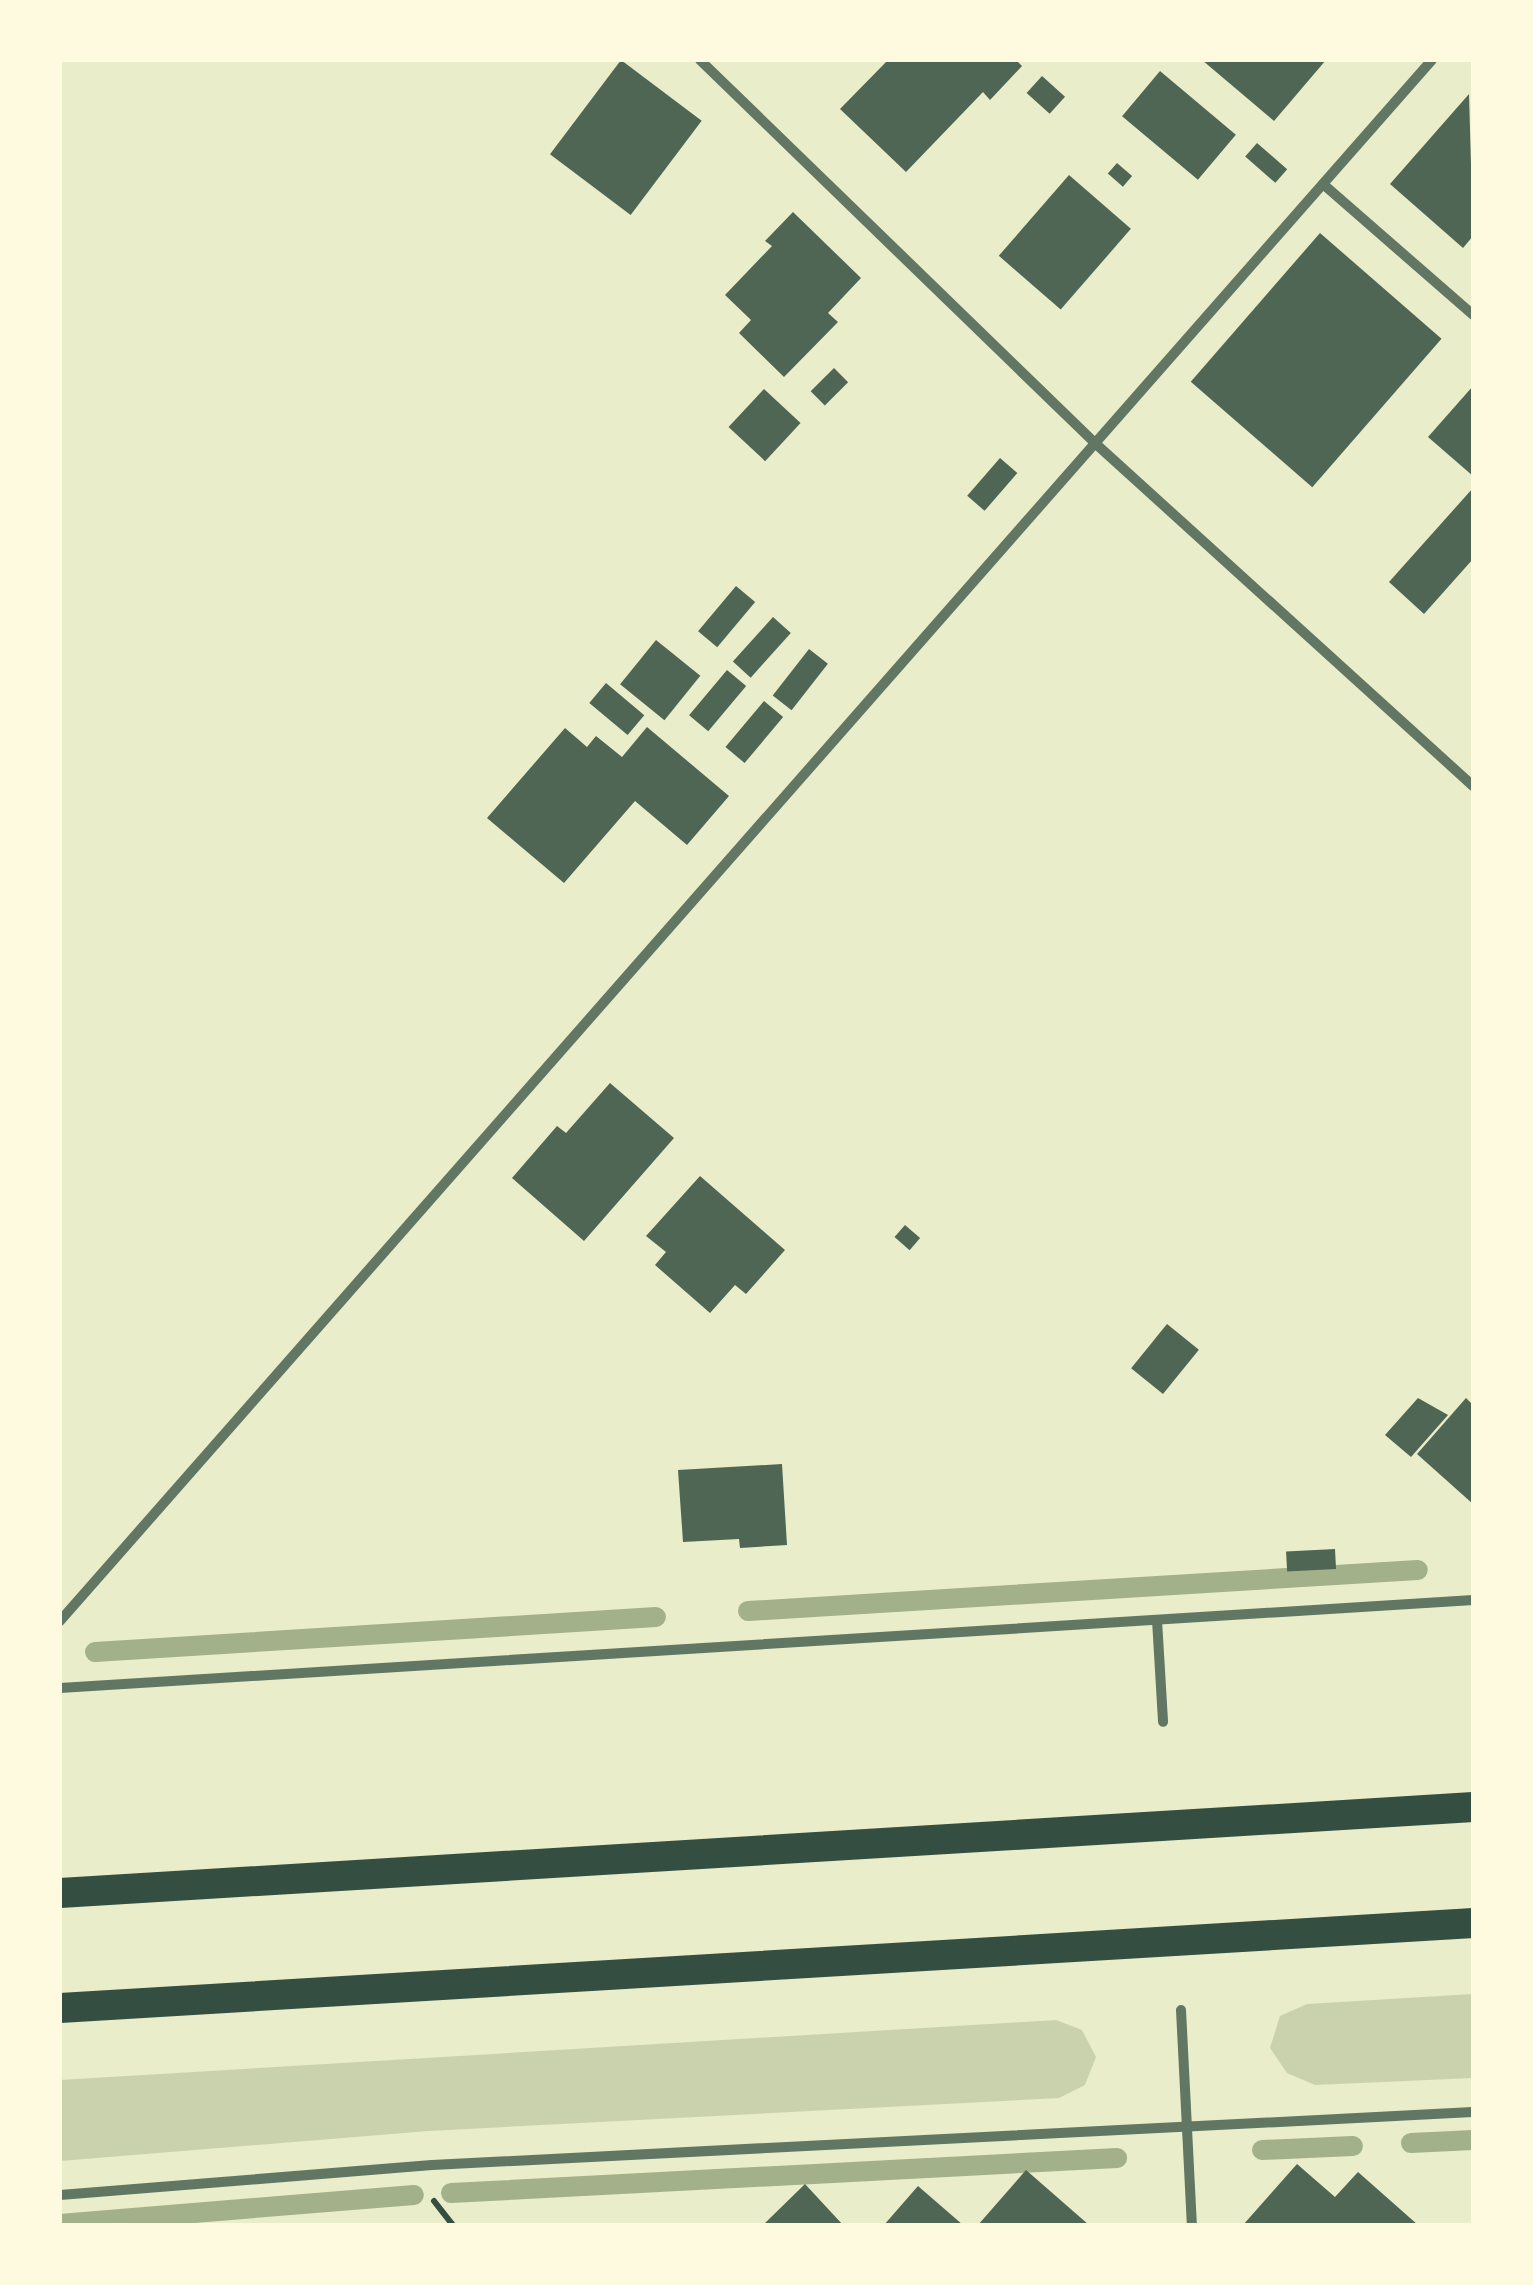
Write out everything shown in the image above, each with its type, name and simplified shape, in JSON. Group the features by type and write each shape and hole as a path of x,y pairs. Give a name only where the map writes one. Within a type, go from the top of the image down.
{"highway":[{"path":"60,1893 1473,1808"},
{"path":"60,2008 1473,1923"}],"street":[{"path":"700,60 1096,444 1473,786"},
{"path":"60,1621 1432,60"},
{"path":"1323,184 1473,314"},
{"path":"60,1688 1473,1600"},
{"path":"1157,1620 1163,1722"},
{"path":"1181,2010 1192,2225"},
{"path":"60,2195 432,2165 1473,2112"}],"green space":[{"path":"1473,1994 1473,2078 1315,2085 1287,2073 1270,2048 1280,2016 1307,2004"},
{"path":"1056,2020 1082,2030 1096,2057 1085,2085 1059,2098 429,2131 60,2161 60,2080"}],"building":[{"path":"621,60 702,121 631,215 550,154"},
{"path":"888,60 1016,60 1022,66 990,100 983,92 906,172 840,109"},
{"path":"1202,60 1326,60 1274,121"},
{"path":"1160,71 1236,135 1198,180 1122,116"},
{"path":"1042,76 1065,97 1050,114 1027,93"},
{"path":"1469,94 1473,236 1463,248 1390,184"},
{"path":"1257,143 1287,169 1275,183 1245,157"},
{"path":"1117,163 1132,176 1123,187 1108,174"},
{"path":"1069,175 1131,229 1061,310 999,256"},
{"path":"793,212 861,278 828,313 838,322 784,377 739,333 751,320 725,295 772,246 765,241"},
{"path":"1320,233 1442,339 1312,487 1191,382"},
{"path":"834,368 848,382 825,405 811,391"},
{"path":"1473,386 1473,476 1428,437"},
{"path":"764,389 801,423 765,461 729,427"},
{"path":"1000,458 1017,473 985,511 967,496"},
{"path":"1473,488 1473,559 1424,614 1389,582"},
{"path":"736,586 755,602 717,647 698,631"},
{"path":"773,617 791,633 751,678 733,662"},
{"path":"656,640 700,676 664,720 620,684"},
{"path":"809,649 828,664 792,710 773,695"},
{"path":"727,670 746,686 708,731 689,715"},
{"path":"606,683 644,715 628,735 589,703"},
{"path":"764,701 783,717 745,763 725,747"},
{"path":"647,727 729,796 687,845 635,801 564,883 487,818 565,728 587,747 596,736 622,757"},
{"path":"610,1083 674,1138 584,1241 512,1178 557,1126 566,1133"},
{"path":"700,1176 785,1250 746,1294 735,1285 710,1313 655,1265 666,1252 646,1236"},
{"path":"905,1225 920,1238 910,1250 895,1237"},
{"path":"1167,1324 1199,1350 1163,1394 1131,1368"},
{"path":"1418,1398 1448,1415 1411,1457 1385,1435"},
{"path":"1466,1398 1473,1405 1473,1504 1417,1454"},
{"path":"782,1464 787,1545 740,1548 739,1539 683,1542 678,1470"},
{"path":"1335,1549 1336,1569 1287,1572 1286,1552"},
{"path":"1297,2164 1335,2197 1358,2172 1418,2225 1243,2225"},
{"path":"1026,2170 1089,2225 978,2225"},
{"path":"805,2184 843,2225 763,2225"},
{"path":"918,2186 963,2225 884,2225"}],"waterway":[{"path":"748,1611 1418,1570"},
{"path":"95,1652 656,1617"},
{"path":"1411,2143 1473,2140"},
{"path":"1262,2150 1353,2146"},
{"path":"451,2193 1117,2158"},
{"path":"60,2224 414,2195"}]}
